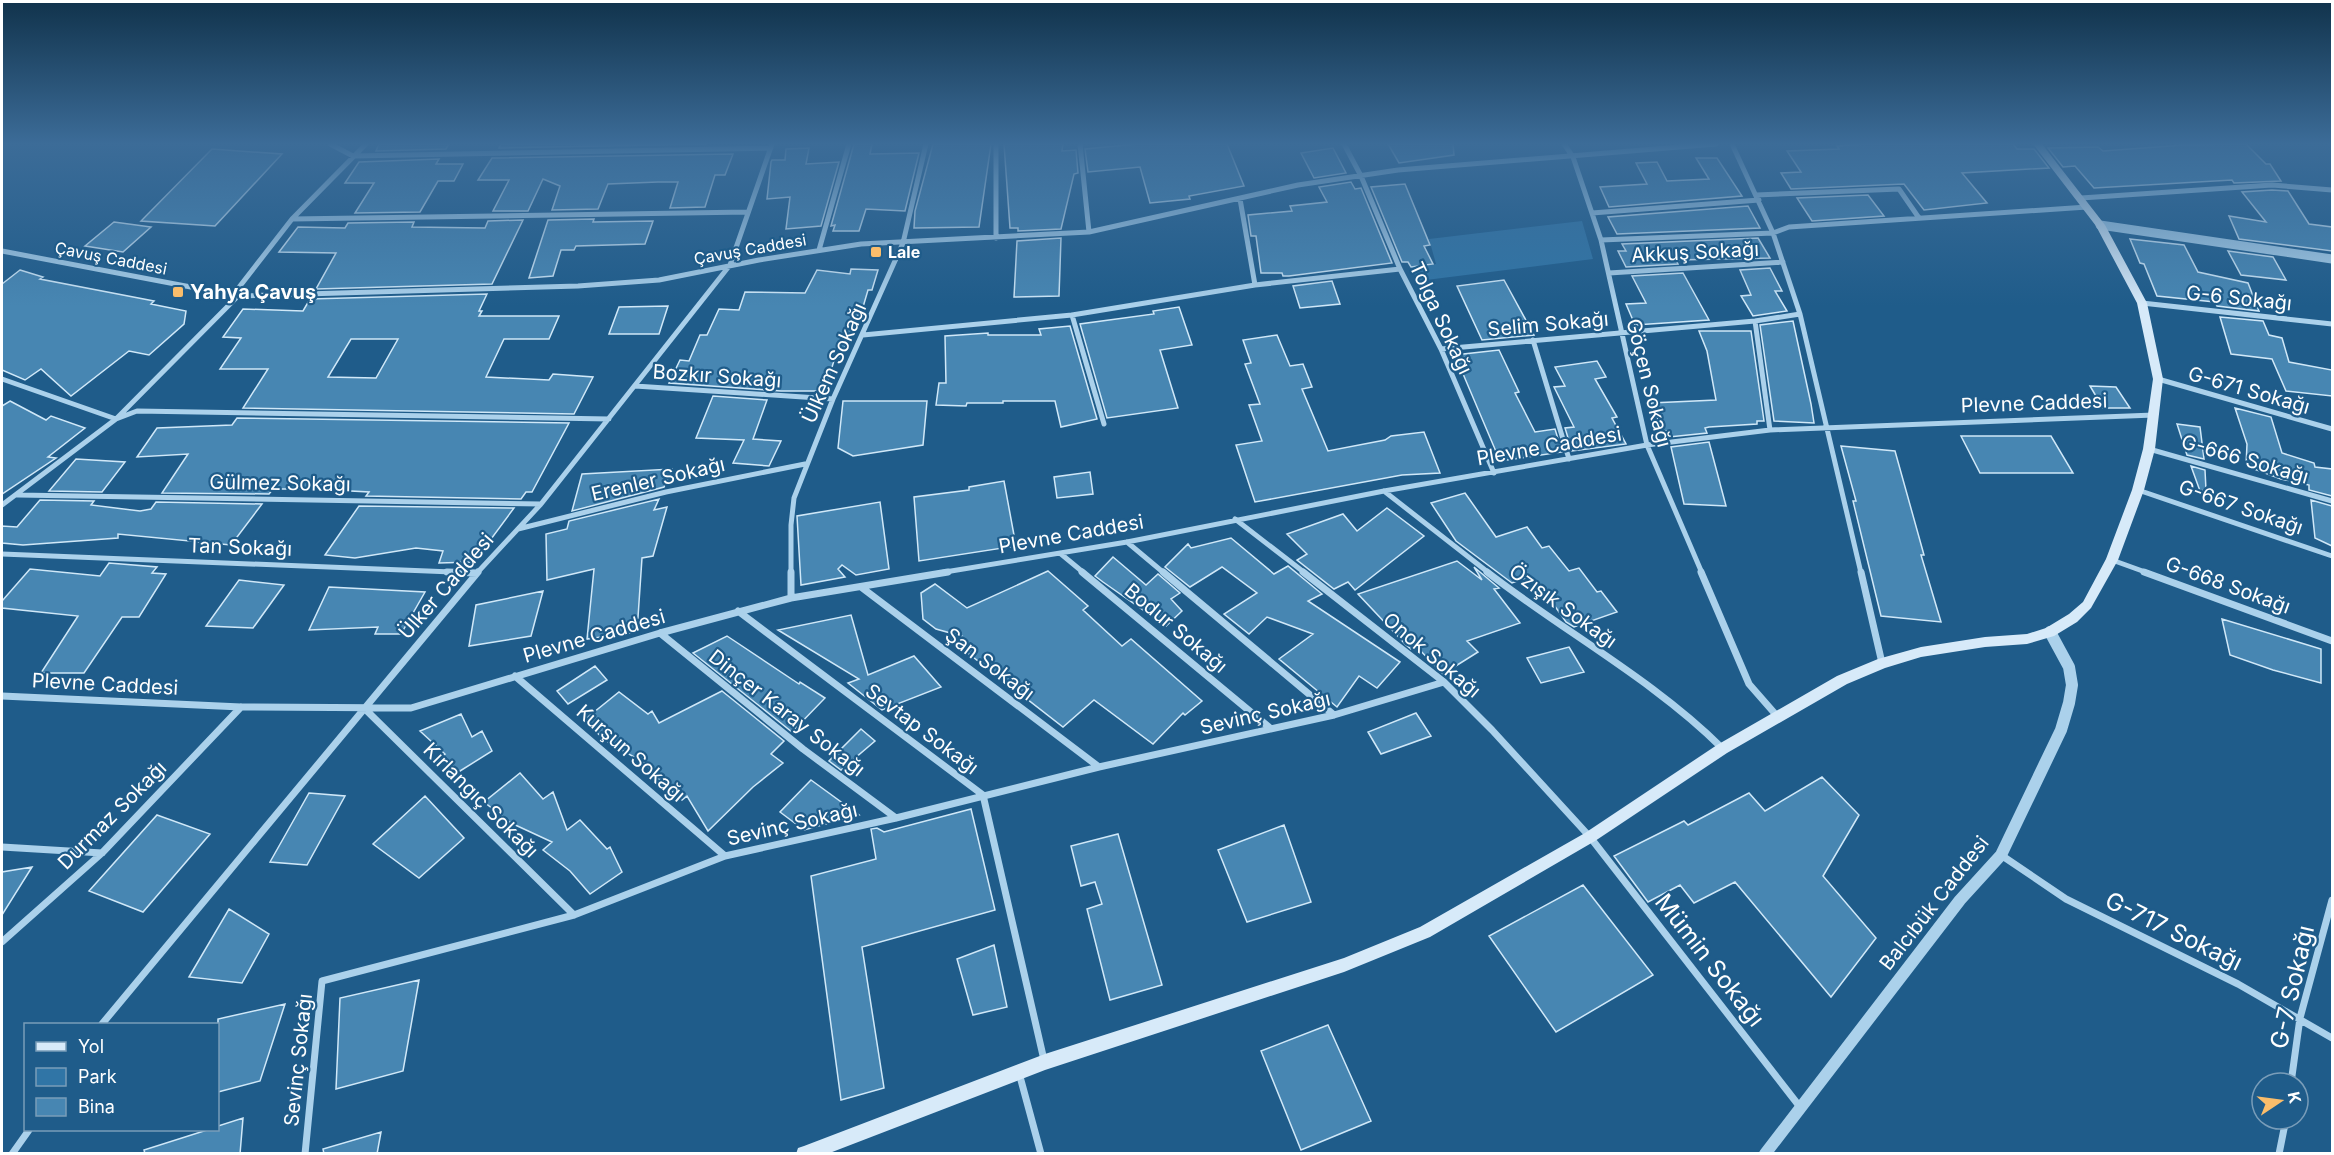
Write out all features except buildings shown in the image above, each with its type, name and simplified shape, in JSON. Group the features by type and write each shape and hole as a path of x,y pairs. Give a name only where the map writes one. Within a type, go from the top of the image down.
{"main road":[{"path":"804,1154 1045,1062 1344,965 1425,932 1590,837 1722,749 1842,680 1882,663 1921,652 1985,642 2027,639 2050,632 2073,618 2087,605 2112,560 2138,489 2149,449 2158,379 2142,303 2100,225 2081,198"}],"street":[{"path":"2,505 116,419 236,296 292,219 312,198"},
{"name":"Ülker Caddesi","path":"103,1023 477,573 541,504 609,419 730,265 753,198"},
{"path":"819,250 834,198"},
{"name":"Ülkem Sokağı","path":"791,598 791,525 794,498 833,399 903,243 913,198"},
{"path":"996,198 996,238"},
{"path":"1086,198 1089,232"},
{"name":"Çavuş Caddesi","path":"2,251 236,296 578,286 659,280 730,265 861,244 1089,232 1248,198"},
{"name":"Tolga Sokağı","path":"1371,198 1401,268 1441,349 1494,473"},
{"name":"Göçen Sokağı","path":"1587,198 1601,240 1647,445 1749,684 1777,716"},
{"path":"1592,213 1749,198"},
{"path":"1758,198 1773,233 1800,314 1882,663"},
{"path":"1905,198 1919,218"},
{"path":"1601,240 1773,233 1789,227 1919,218 2129,198"},
{"path":"1240,200 1255,285"},
{"path":"292,219 748,212"},
{"path":"2100,225 2332,259"},
{"name":"Akkuş Sokağı","path":"1609,273 1783,262"},
{"path":"863,335 1072,315 1255,285 1401,268"},
{"name":"G-6 Sokağı","path":"2142,303 2332,324"},
{"name":"Selim Sokağı","path":"1441,349 1755,321 1800,314"},
{"path":"1072,315 1104,424"},
{"path":"1755,321 1770,430"},
{"path":"1533,340 1569,459"},
{"path":"2,379 116,419 137,411 609,419"},
{"name":"G-671 Sokağı","path":"2158,379 2332,429"},
{"name":"Bozkır Sokağı","path":"635,386 833,399"},
{"name":"Plevne Caddesi","path":"2,696 241,707 411,708 660,633 791,598 1061,554 1384,491 1647,445 1770,430 2155,415"},
{"name":"G-666 Sokağı","path":"2149,449 2332,501"},
{"name":"Erenler Sokağı","path":"518,529 666,492 806,464"},
{"name":"G-667 Sokağı","path":"2138,489 2332,556"},
{"name":"Özışık Sokağı","path":"1384,491 1526,602 1691,717 1722,749"},
{"name":"Gülmez Sokağı","path":"18,495 541,504"},
{"name":"Onok Sokağı","path":"1234,519 1444,682 1590,837"},
{"path":"1126,542 1334,715"},
{"name":"Tan Sokağı","path":"2,554 477,573"},
{"name":"Bodur Sokağı","path":"1061,554 1270,728"},
{"name":"G-668 Sokağı","path":"2112,560 2332,640"},
{"name":"Şan Sokağı","path":"861,587 1099,767"},
{"name":"Sevtap Sokağı","path":"738,611 983,795 1045,1062"},
{"name":"Balcıbük Caddesi","path":"1766,1154 1960,900 2001,855 2061,730 2069,703 2072,685 2069,667 2050,632"},
{"name":"Dinçer Karay Sokağı","path":"660,633 803,749 896,818"},
{"name":"Kurşun Sokağı","path":"515,676 725,856"},
{"name":"Sevinç Sokağı","path":"305,1154 322,981 574,915 725,856 896,818 1099,767 1334,715 1444,682"},
{"name":"Durmaz Sokağı","path":"2,942 102,853 241,707"},
{"name":"Kırlangıç Sokağı","path":"364,708 574,915"},
{"name":"Mümin Sokağı","path":"1590,837 1800,1107"},
{"path":"2,846 102,853"},
{"name":"G-717 Sokağı","path":"2001,855 2066,900 2238,984 2332,1038"},
{"name":"G-7 Sokağı","path":"2293,1071 2300,1018 2332,900"},
{"path":"1019,1072 1041,1154"},
{"path":"12,1154 27,1131"},
{"path":"2279,1154 2284,1131"}],"green space":[{"path":"1582,221 1593,259 1418,281 1411,267 1436,264 1429,239"}],"place":[{"name":"Lale","path":"876,252"},
{"name":"Yahya Çavuş","path":"178,292"}]}
